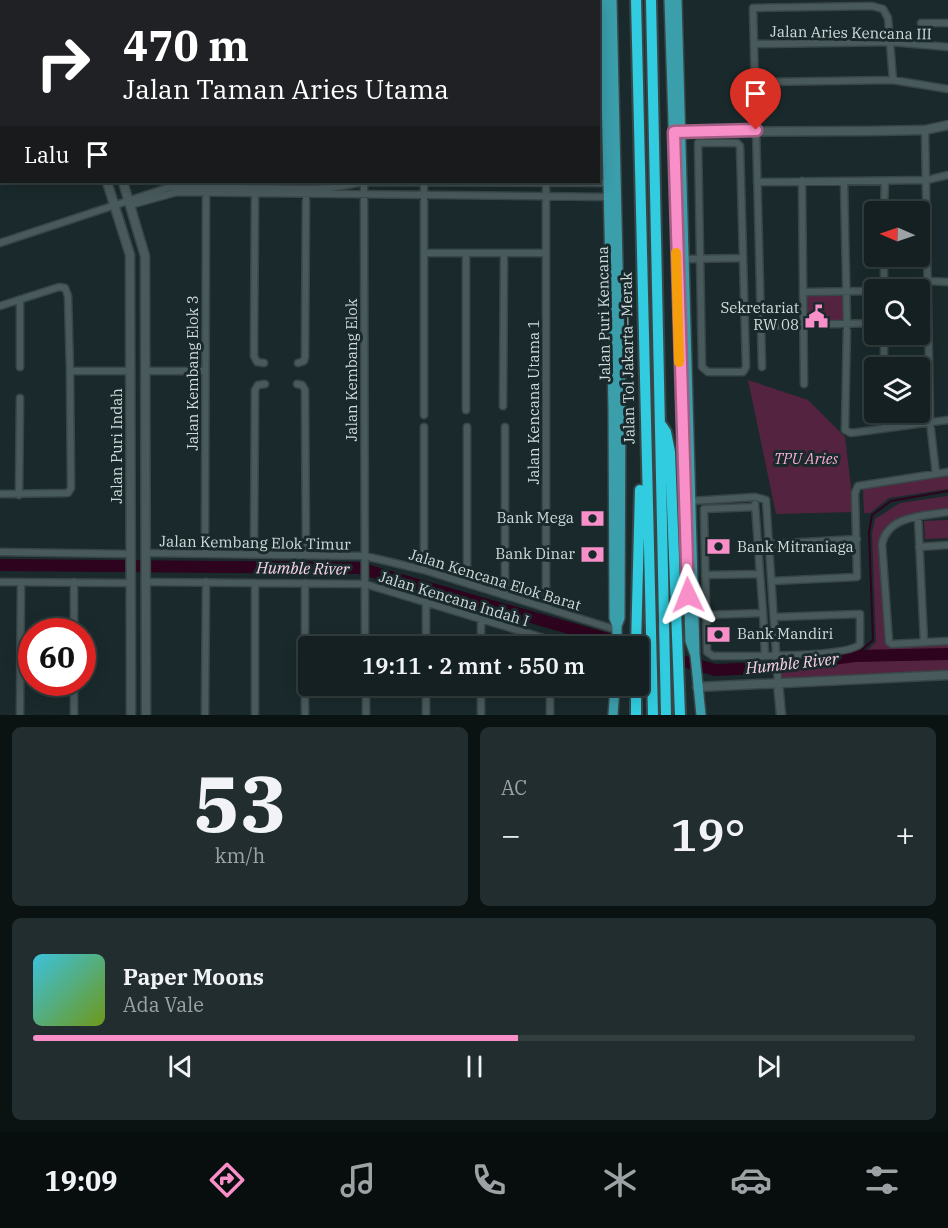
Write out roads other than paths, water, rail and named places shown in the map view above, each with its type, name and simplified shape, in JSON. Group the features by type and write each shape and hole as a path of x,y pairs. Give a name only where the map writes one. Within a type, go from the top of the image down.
{"highway":[{"name":"Jalan Tol Jakarta–Merak","path":"636,0 653,715"},
{"name":"Jalan Tol Jakarta–Merak","path":"651,0 660,423 666,432 670,452 670,627"},
{"path":"636,636 639,507 646,473"},
{"path":"666,715 666,667 670,627"},
{"path":"670,627 679,678 680,714"},
{"path":"636,696 636,715"}],"main road":[{"name":"Jalan Puri Kencana","path":"604,0 613,197 614,618 617,636"},
{"name":"Jalan Puri Kencana","path":"612,0 612,183"},
{"path":"669,0 677,132"},
{"path":"677,0 677,132 688,501 695,657 701,715"},
{"path":"677,132 925,130 948,125"},
{"name":"Jalan Puri Indah","path":"107,183 129,248 131,715"},
{"name":"Jalan Puri Indah","path":"123,183 145,256 146,715"},
{"path":"697,683 948,675"},
{"path":"778,681 781,715"},
{"path":"613,715 614,696"}],"street":[{"path":"762,367 753,8 759,6 878,6 887,14 893,80"},
{"path":"921,23 948,23"},
{"name":"Jalan Aries Kencana III","path":"754,44 891,42 948,47"},
{"path":"755,82 893,80 948,89"},
{"path":"925,130 929,279"},
{"path":"735,143 740,146 746,367 743,372 708,372 702,368 700,259 696,145 735,143"},
{"path":"757,182 927,180 948,175"},
{"path":"802,181 804,384"},
{"path":"844,181 847,433 921,423"},
{"path":"885,181 885,201"},
{"path":"304,192 360,183"},
{"name":"Jalan Kembang Elok","path":"364,183 365,636"},
{"path":"424,183 424,415"},
{"name":"Jalan Kencana Utama 1","path":"546,183 546,608"},
{"path":"600,183 612,183"},
{"path":"0,243 114,204 177,190 343,192 364,196 613,197"},
{"path":"177,190 206,193 255,191"},
{"path":"255,191 254,356 257,362 264,363"},
{"path":"298,363 304,361 305,357 304,192"},
{"name":"Jalan Kembang Elok 3","path":"205,554 206,193"},
{"path":"424,253 546,253"},
{"path":"466,253 466,410"},
{"path":"503,406 504,253"},
{"path":"680,259 742,258"},
{"path":"930,281 948,282"},
{"path":"0,306 59,287 66,290 70,371 70,491 63,494 0,494"},
{"path":"803,292 864,291"},
{"path":"20,300 20,367"},
{"path":"760,326 864,324"},
{"path":"70,371 131,371"},
{"path":"146,371 205,371"},
{"path":"254,554 255,390 258,385 265,384"},
{"path":"297,384 302,385 305,390 306,555"},
{"path":"20,398 20,495"},
{"path":"936,474 930,422 948,420"},
{"path":"424,427 424,570"},
{"path":"467,427 467,583"},
{"path":"505,427 505,595"},
{"path":"772,581 856,577 858,575 855,493 858,486 948,472"},
{"path":"755,497 765,656"},
{"path":"688,501 765,498 778,681"},
{"path":"704,500 709,655 777,658 849,651 856,648 861,640 861,616 858,614 775,617"},
{"path":"704,508 755,507"},
{"path":"948,512 895,522 884,535 889,642 892,644 948,641"},
{"path":"918,518 924,642"},
{"path":"769,544 857,539"},
{"path":"919,547 948,546"},
{"path":"0,552 130,555"},
{"name":"Jalan Kembang Elok Timur","path":"146,555 254,554 365,557"},
{"name":"Jalan Kencana Elok Barat","path":"365,557 424,570 617,630"},
{"path":"705,575 760,574"},
{"path":"0,582 130,580"},
{"name":"Jalan Kencana Indah I","path":"146,580 255,583 365,582 527,636"},
{"path":"21,582 21,715"},
{"path":"74,582 74,618"},
{"path":"205,715 206,582"},
{"path":"255,583 255,715"},
{"path":"305,715 306,583"},
{"path":"426,602 426,636"},
{"path":"706,615 763,614"},
{"path":"481,620 481,636"},
{"path":"74,696 74,715"},
{"path":"366,696 366,715"},
{"path":"426,696 426,715"},
{"path":"481,696 481,715"},
{"path":"550,696 550,715"}],"waterway":[{"path":"855,656 873,640 869,532 872,515 891,501 948,491"},
{"name":"Humble River","path":"0,565 359,568 597,636"},
{"name":"Humble River","path":"649,652 715,670 764,668 855,656 948,654"}],"place":[{"name":"Sekretariat RW 08","path":"817,317"},
{"name":"Bank Mega","path":"592,518"},
{"name":"Bank Mitraniaga","path":"719,547"},
{"name":"Bank Dinar","path":"593,554"},
{"name":"Bank Mandiri","path":"719,634"}],"park label":[{"name":"TPU Aries","path":"806,459"}]}
